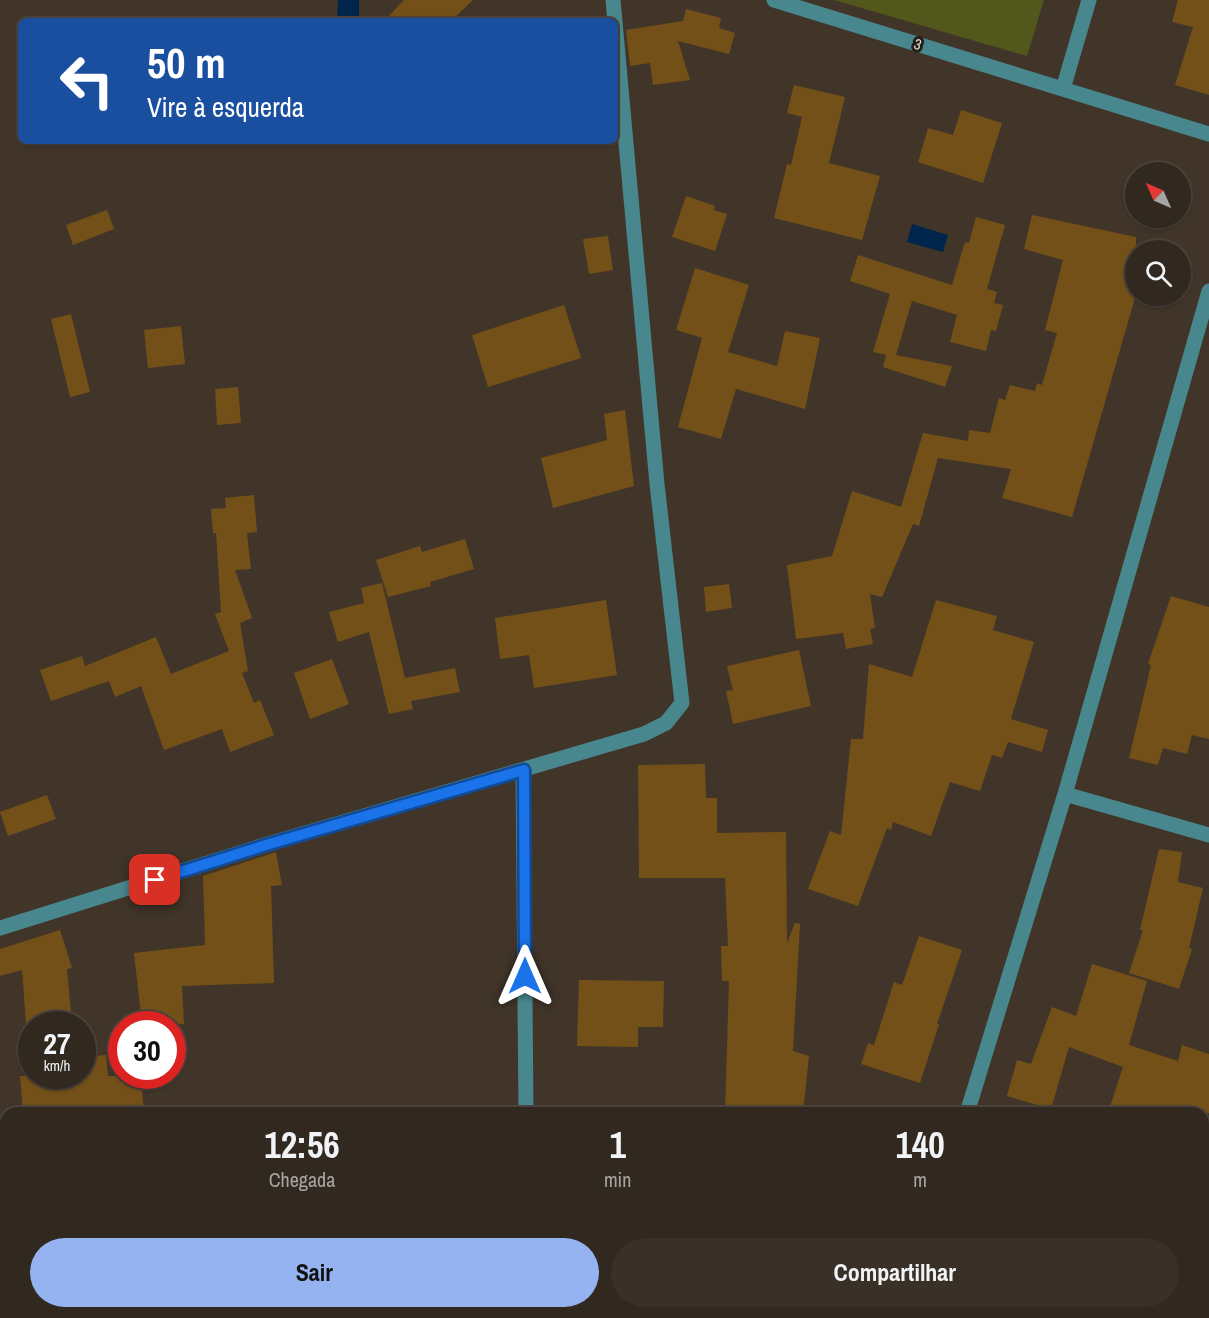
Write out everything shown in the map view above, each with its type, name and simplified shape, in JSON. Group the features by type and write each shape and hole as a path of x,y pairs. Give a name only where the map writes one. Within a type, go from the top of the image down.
{"street":[{"path":"613,0 615,18"},
{"name":"3","path":"774,0 1209,134"},
{"path":"1063,88 1089,0"},
{"path":"0,928 266,845 644,734 666,723 682,703 657,484 618,55"},
{"path":"969,1107 1065,794 1209,291"},
{"path":"524,770 526,1107"},
{"path":"1065,794 1209,836"}],"green space":[{"path":"834,0 1044,0 1027,56"}],"water":[{"path":"338,0 359,0 359,18 337,18"},
{"path":"912,224 948,235 943,252 907,242"}],"building":[{"path":"404,0 473,0 454,18 387,18"},
{"path":"1178,0 1209,0 1209,95 1175,85 1193,27 1172,22"},
{"path":"686,9 721,18 719,28 735,33 729,54 678,41 690,80 653,85 650,63 630,66 626,30 683,21"},
{"path":"794,85 845,97 829,163 880,176 862,240 774,218 787,164 791,165 802,117 787,113"},
{"path":"961,110 1002,123 983,183 918,162 928,128 953,135"},
{"path":"686,196 715,206 714,210 727,214 715,251 672,237"},
{"path":"107,210 114,229 73,245 66,225"},
{"path":"1032,215 1136,237 1136,240 1125,240 1125,306 1133,306 1072,517 1002,498 1011,469 938,458 919,526 913,524 882,597 870,594 875,628 870,629 873,644 846,649 843,633 796,639 787,565 832,556 852,491 901,507 923,433 968,441 969,430 990,433 999,398 1005,400 1010,385 1035,391 1037,383 1042,385 1057,333 1045,330 1063,260 1024,249"},
{"path":"976,217 1005,225 987,289 997,292 994,303 1003,305 996,331 991,330 986,351 950,342 957,315 912,301 896,355 952,366 945,387 883,367 886,355 873,352 890,294 850,281 858,255 952,285 965,242 969,243"},
{"path":"608,236 613,270 589,274 583,239"},
{"path":"695,268 749,285 728,352 777,366 785,331 820,338 805,409 736,389 721,439 678,427 702,338 676,330"},
{"path":"564,305 581,358 488,387 472,335"},
{"path":"71,314 90,392 70,397 51,319"},
{"path":"181,326 185,364 148,368 144,330"},
{"path":"238,387 241,423 217,425 215,389"},
{"path":"625,410 634,486 553,508 541,458 607,440 604,414"},
{"path":"254,495 257,532 247,533 251,569 235,570 252,618 240,623 248,671 242,673 254,703 260,700 274,735 230,752 222,729 164,750 141,686 115,697 109,681 51,701 40,670 82,656 85,666 156,637 171,674 229,651 215,614 221,612 216,533 213,533 211,509 226,508 225,498"},
{"path":"465,539 474,569 430,582 431,586 388,597 376,560 420,546 422,552"},
{"path":"382,583 405,678 455,668 460,692 411,701 413,709 389,714 369,632 338,642 329,612 364,603 361,588"},
{"path":"729,584 732,608 706,612 704,587"},
{"path":"1171,596 1209,607 1209,739 1192,735 1187,754 1163,748 1158,765 1129,758 1151,665 1148,664"},
{"path":"606,600 617,675 534,688 529,655 500,659 495,618"},
{"path":"936,600 997,616 993,630 1034,642 1011,719 1048,730 1042,752 1008,742 1002,758 992,755 980,791 950,782 931,836 893,822 891,830 887,828 858,906 808,889 830,831 841,835 851,739 863,739 869,664 912,677"},
{"path":"799,650 811,706 733,724 726,691 733,690 727,666"},
{"path":"332,659 349,704 310,719 294,673"},
{"path":"705,764 706,798 717,798 717,833 786,832 787,943 795,923 800,924 793,1051 809,1056 804,1107 725,1107 729,981 722,981 721,946 728,946 725,878 639,878 638,765"},
{"path":"47,795 56,819 8,836 0,812"},
{"path":"1159,849 1182,852 1178,882 1203,888 1189,948 1192,949 1179,989 1129,973 1143,930 1140,930"},
{"path":"276,852 282,885 271,886 274,983 182,986 183,1011 141,1011 134,953 205,945 203,876"},
{"path":"60,930 72,968 67,969 71,1011 25,1011 22,970 0,976 0,949"},
{"path":"919,936 962,950 920,1083 861,1064 868,1043 874,1045 894,982 902,985"},
{"path":"1092,964 1147,981 1129,1045 1178,1061 1182,1045 1209,1054 1209,1107 1110,1107 1123,1067 1069,1047 1052,1107 1007,1096 1017,1060 1031,1064 1052,1007 1076,1016"},
{"path":"579,980 664,981 663,1027 638,1027 638,1047 577,1046"},
{"path":"106,1055 108,1089 142,1089 144,1107 23,1107 21,1089 96,1089 96,1056"}],"route":[{"path":"155,880 266,845 524,770 525,976"}]}
